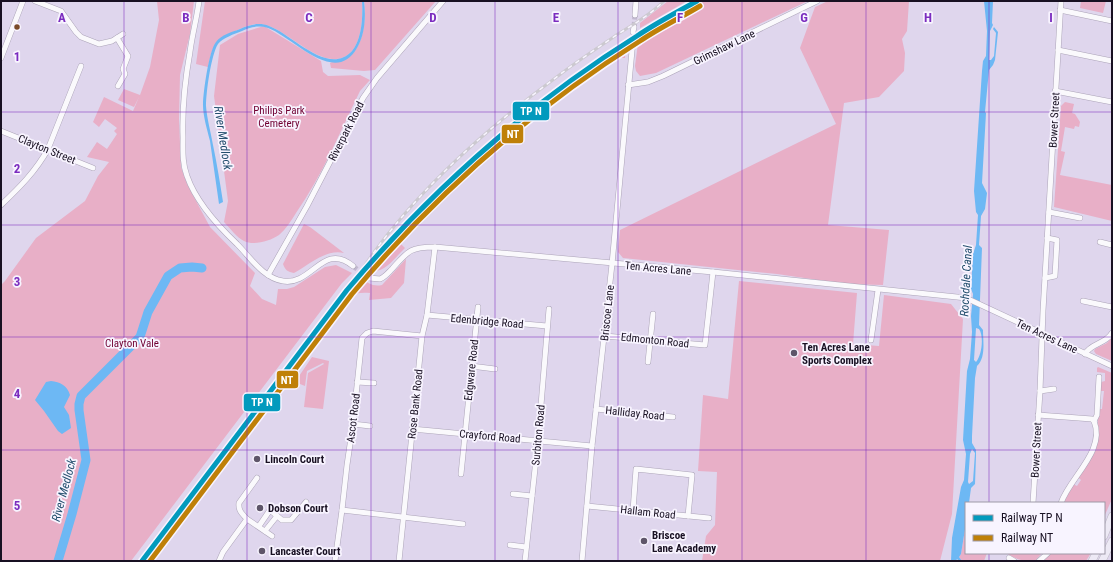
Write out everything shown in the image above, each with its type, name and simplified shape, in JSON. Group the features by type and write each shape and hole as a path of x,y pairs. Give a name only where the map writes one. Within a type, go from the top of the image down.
{"highway":[{"path":"1105,534 1112,516"},
{"path":"1102,561 1112,541"}],"street":[{"path":"1,58 23,1"},
{"path":"35,1 61,11 81,37 99,44 112,41 123,34"},
{"path":"199,1 183,101 184,168 192,187 206,210 230,237 268,275 282,281 292,281 332,258 342,259 353,266"},
{"name":"Riverpark Road","path":"268,275 307,206 363,98 380,74 443,1"},
{"path":"635,15 636,1"},
{"name":"Grimshaw Lane","path":"628,85 648,82 663,76 817,1"},
{"name":"Bower Street","path":"1032,502 1040,391 1060,1"},
{"path":"1060,10 1112,21"},
{"path":"117,38 128,56 123,69 125,74 118,86"},
{"name":"Briscoe Lane","path":"582,561 592,446 605,336 633,40"},
{"path":"1058,50 1112,62"},
{"path":"1,205 26,181 48,149 81,66"},
{"path":"1055,91 1112,102"},
{"name":"Clayton Street","path":"1,131 93,168"},
{"path":"1049,212 1080,218"},
{"path":"1045,278 1055,276 1057,240 1047,238"},
{"path":"1100,242 1112,244"},
{"name":"Ten Acres Lane","path":"363,274 369,278 380,279 411,250 422,247 435,247 712,272 966,298 1112,366"},
{"name":"Rose Bank Road","path":"399,561 422,336 427,315 435,247"},
{"name":"Edmonton Road","path":"605,336 705,345 712,272"},
{"path":"871,340 878,290"},
{"path":"1083,301 1112,307"},
{"name":"Edgware Road","path":"461,474 478,307"},
{"name":"Surbiton Road","path":"524,561 538,441 549,309"},
{"path":"648,362 652,314"},
{"name":"Edenbridge Road","path":"427,315 547,326"},
{"name":"Ascot Road","path":"335,561 346,465 353,424 362,338 367,333 373,331 422,336"},
{"path":"1085,354 1092,346 1106,340 1112,333"},
{"path":"471,366 495,369"},
{"path":"1061,502 1067,490 1093,451 1096,432 1096,425 1094,421 1097,415 1099,377"},
{"path":"357,382 374,383"},
{"path":"1040,391 1054,389"},
{"name":"Halliday Road","path":"596,409 673,417"},
{"path":"1038,415 1092,419 1094,421"},
{"path":"353,424 370,426"},
{"name":"Crayford Road","path":"412,429 592,446"},
{"path":"633,511 636,469 692,475 688,516"},
{"path":"257,478 239,503 238,507 247,519 272,536"},
{"path":"513,494 532,496"},
{"path":"259,526 270,510 282,520 291,520 306,502"},
{"name":"Hallam Road","path":"587,506 708,518"},
{"path":"342,510 463,524"},
{"path":"265,531 277,516"},
{"path":"219,561 223,552 247,519"},
{"path":"510,545 526,547"},
{"path":"1039,561 1047,554"},
{"path":"1008,558 1014,561"}],"green space":[{"name":"Clayton Vale","path":"157,1 194,1 190,34 180,75 179,120 181,167 187,184 210,227 255,273 250,286 262,299 276,305 278,289 294,287 325,267 336,265 352,273 342,283 131,561 1,561 1,285 36,238 85,201 98,176 109,162 87,157 97,142 107,149 117,134 114,131 117,128 105,119 99,127 93,122 104,97 133,111 139,97 134,107 118,100 124,89 140,95 150,67 159,20"},
{"path":"205,1 362,1 360,34 352,51 342,58 331,59 320,56 308,50 275,29 257,24 241,28 221,38 213,49 208,67 196,64"},
{"path":"364,1 436,1 375,70 364,71 331,68 330,63 342,61 350,56 356,49 363,31 365,10"},
{"path":"668,1 687,1 640,28 640,23"},
{"path":"702,1 808,1 656,73 640,76 636,71 635,66 639,36"},
{"path":"828,1 909,1 907,31 902,39 905,53 904,71 879,97 844,103 828,225 889,230 883,285 846,284 777,274 623,258 618,252 620,230 836,124 800,48 815,7"},
{"path":"1081,1 1106,1 1103,13 1080,8"},
{"name":"Philips Park Cemetery","path":"264,26 321,61 323,72 328,76 360,75 370,80 360,91 314,184 288,225 282,233 267,241 252,243 241,239 224,222 228,201 214,96 220,45 238,34"},
{"path":"626,45 625,58 619,58 588,76 483,156 399,242 405,248 388,265 378,271 366,270 425,207 488,148 555,94"},
{"path":"1065,102 1074,104 1072,113 1075,114 1080,122 1079,127 1075,126 1074,129 1065,127 1061,151 1065,152 1060,175 1112,185 1112,221 1054,207 1061,106"},
{"path":"304,224 344,253 337,252 324,255 292,273 286,269 283,264"},
{"path":"406,259 404,283 391,298 369,300 370,293 358,293 344,304 347,297 361,278 373,285 382,285"},
{"path":"739,281 857,293 853,344 879,346 884,295 951,304 963,319 952,514 940,561 702,561 706,536 715,525 717,472 698,471 703,395 728,399"},
{"path":"1112,337 1112,361 1096,354 1094,351 1107,343"},
{"path":"312,357 329,361 323,409 304,407 308,373 324,364 323,363 307,371 305,386 295,382"},
{"path":"1098,367 1112,373 1112,499 1105,515 1105,502 1064,502 1073,484 1077,486 1081,480 1078,477 1095,452 1099,409 1102,409 1104,391 1100,391 1101,382 1105,381 1105,373 1097,372"},
{"path":"965,529 965,554 987,554 984,561 962,561 959,557 961,554"},
{"path":"1008,554 1041,554 1035,561 1020,560"},
{"path":"1050,554 1090,554 1086,561 1042,561"}],"water":[{"path":"362,1 364,1 365,19 360,43 348,59 337,63 326,61 314,56 278,33 265,27 248,28 229,36 218,44 215,49 211,65 206,106 223,202 219,204 203,105 209,62 216,42 221,37 250,25 262,24 278,30 321,57 332,59 342,58 352,51 358,40 362,20"},
{"path":"984,1 993,1 993,25 990,31 989,60 991,60 994,56 996,33 993,29 994,27 998,32 995,60 989,70 985,112 982,183 987,193 985,209 981,216 979,245 982,248 979,325 983,330 982,359 977,366 975,378 972,443 976,450 975,484 971,488 969,502 965,502 965,529 961,554 959,557 962,561 957,559 956,561 951,561 952,538 961,487 964,480 966,454 963,440 967,371 970,359 972,332 971,316 973,294 971,289 973,254 976,245 978,215 976,212 974,191 982,71 983,61 986,56 987,31","holes":["976,328 981,332 982,346 980,355 976,362 974,360","972,449 975,453 973,481 969,484 968,482 970,454"]},
{"path":"51,381 63,385 70,395 64,407 69,415 71,428 62,434 58,431 35,400 46,382"}],"waterway":[{"name":"River Medlock","path":"58,561 86,460 79,410 81,396 140,337 148,312 168,276 180,268 202,268"}],"tunnel":[{"path":"634,27 635,15"},
{"path":"353,266 363,274"}],"railway":[{"path":"347,290 380,244 410,208 470,147 513,110 579,61 646,16 664,1"}],"transit line":[{"path":"142,561 347,290 446,184 519,120 557,91 644,31 697,1"}],"rail line":[{"name":"NT","path":"150,561 352,294 416,223 486,156 561,95 647,36 700,6"}],"place":[{"name":"Ten Acres Lane Sports Complex","path":"794,353"},
{"name":"Lincoln Court","path":"257,459"},
{"name":"Dobson Court","path":"260,508"},
{"name":"Briscoe Lane Academy","path":"644,541"},
{"name":"Lancaster Court","path":"262,551"}],"water label":[{"name":"Rochdale Canal","path":"966,281"}]}
